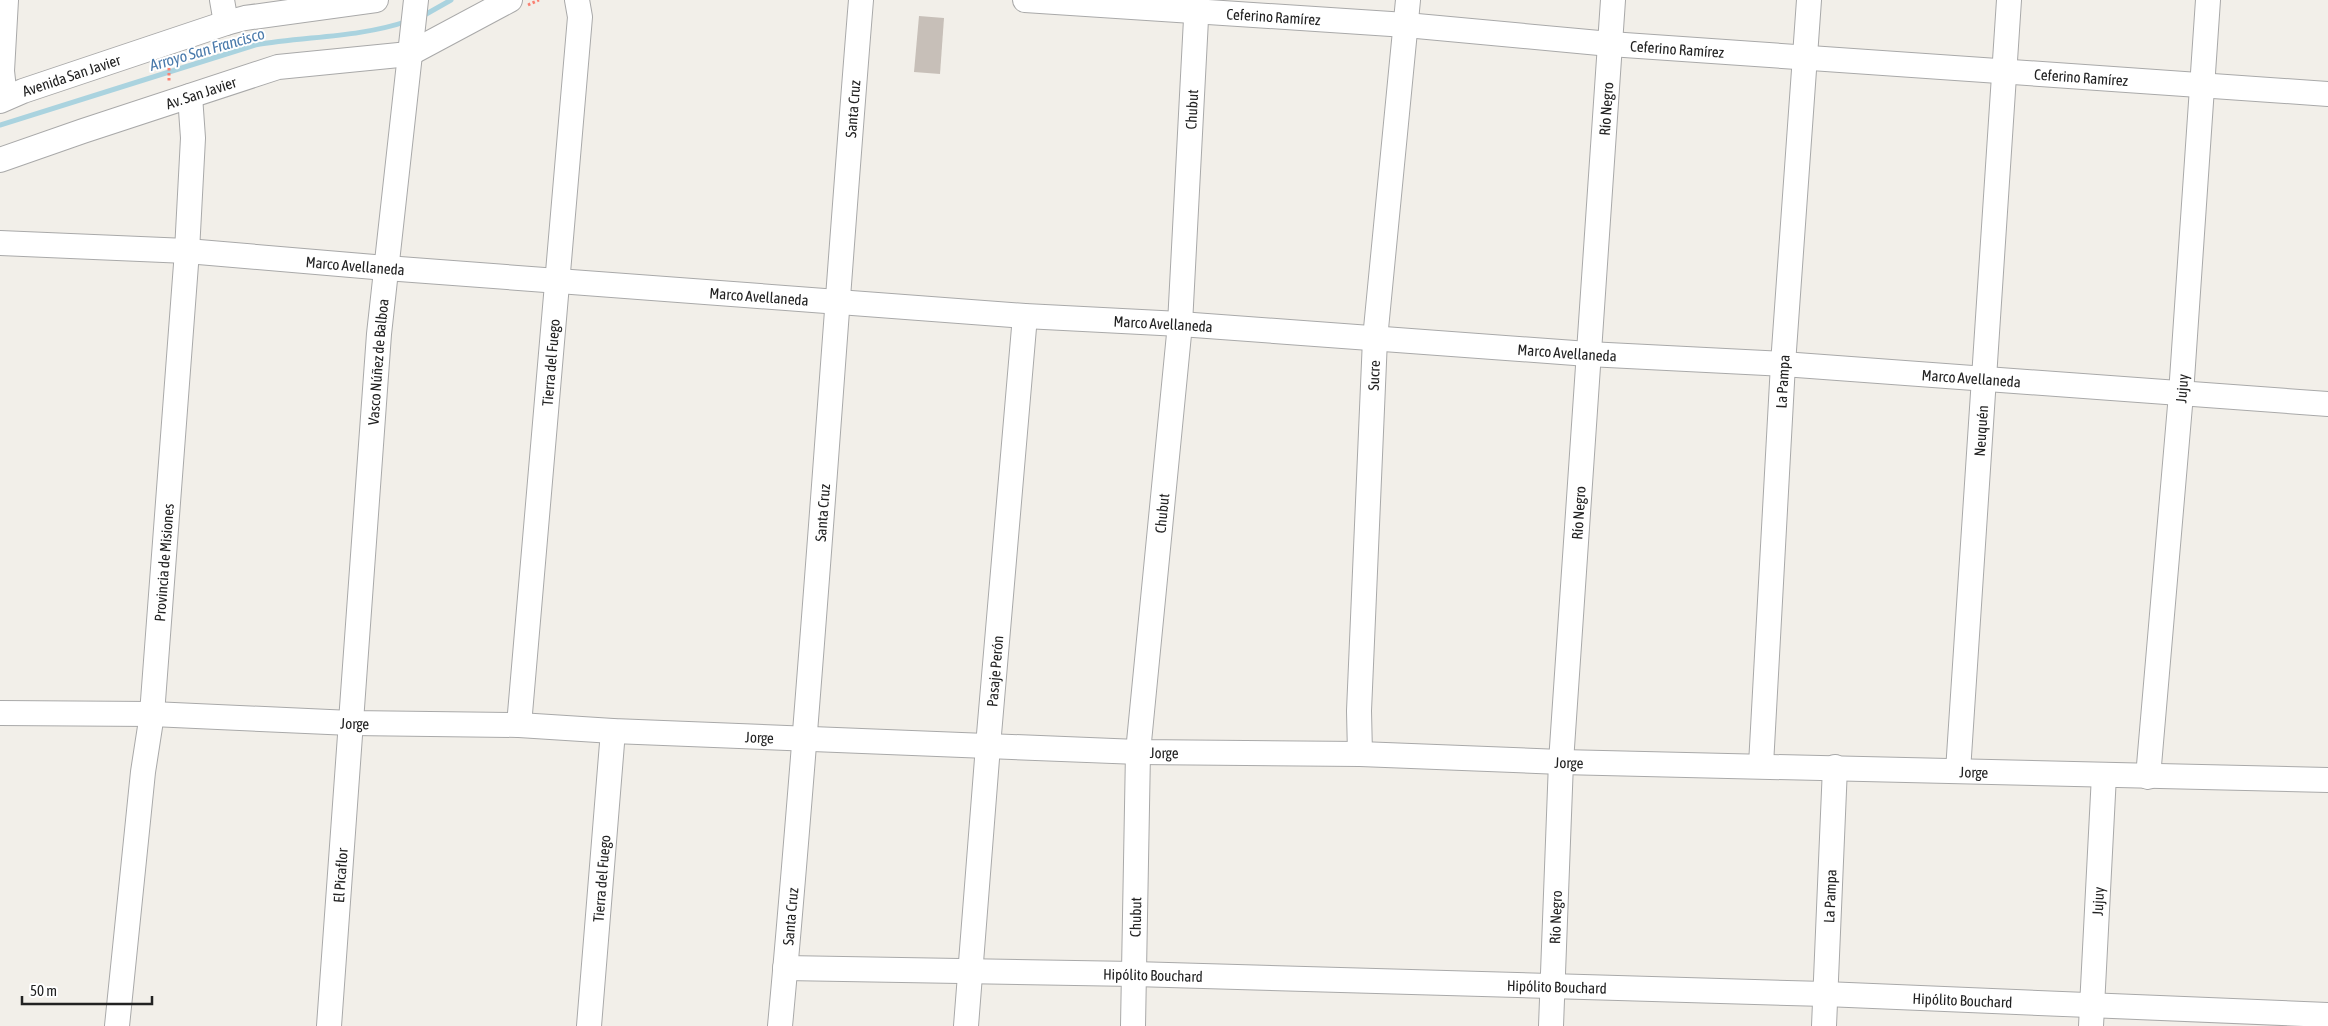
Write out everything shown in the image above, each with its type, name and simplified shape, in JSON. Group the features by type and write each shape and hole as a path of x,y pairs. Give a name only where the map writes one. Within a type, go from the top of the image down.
{"street":[{"path":"3,100 2,71 6,0"},
{"path":"222,0 226,23"},
{"name":"Avenida San Javier","path":"3,100 22,90 226,23 245,18 376,0"},
{"path":"410,48 510,0"},
{"name":"Tierra del Fuego","path":"520,725 580,17 577,0"},
{"name":"Santa Cruz","path":"780,1026 806,737 836,301 861,0"},
{"name":"Ceferino Ramírez","path":"1025,0 1196,6 1610,44 1806,56 2328,94"},
{"name":"Sucre","path":"1360,754 1359,711 1375,339 1408,0"},
{"name":"Río Negro","path":"1550,1026 1561,762 1613,0"},
{"name":"La Pampa","path":"1762,765 1783,364 1810,0"},
{"name":"Neuquén","path":"1958,771 2009,0"},
{"name":"Jujuy","path":"2148,776 2181,394 2208,0"},
{"name":"Vasco Núñez de Balboa","path":"350,723 386,268 416,2"},
{"name":"Chubut","path":"1134,1026 1138,752 1180,324 1196,6"},
{"name":"Av. San Javier","path":"0,160 278,67 410,48"},
{"name":"Provincia de Misiones","path":"117,1026 143,772 152,714 187,251 193,138 190,96"},
{"name":"Marco Avellaneda","path":"0,243 187,251 386,268 1025,316 1180,324 1588,354 1783,364 2328,404"},
{"name":"Pasaje Perón","path":"966,1026 1025,316"},
{"name":"Jorge","path":"0,713 152,714 350,723 520,725 613,731 806,737 1138,752 1360,754 1561,762 1762,765 2328,780"},
{"name":"El Picaflor","path":"329,1026 350,723"},
{"name":"Tierra del Fuego","path":"589,1026 613,731"},
{"name":"La Pampa","path":"1824,1026 1835,768"},
{"name":"Jujuy","path":"2091,1015 2104,775"},
{"name":"Hipólito Bouchard","path":"785,968 1134,974 1825,994 2091,1015 2328,1015"}],"path":[{"path":"169,59 169,83"}],"building":[{"path":"919,16 944,18 940,74 914,72"}],"waterway":[{"name":"Arroyo San Francisco","path":"421,17 451,0"},
{"name":"Arroyo San Francisco","path":"0,125 255,45 351,34 389,27 408,21"}]}
